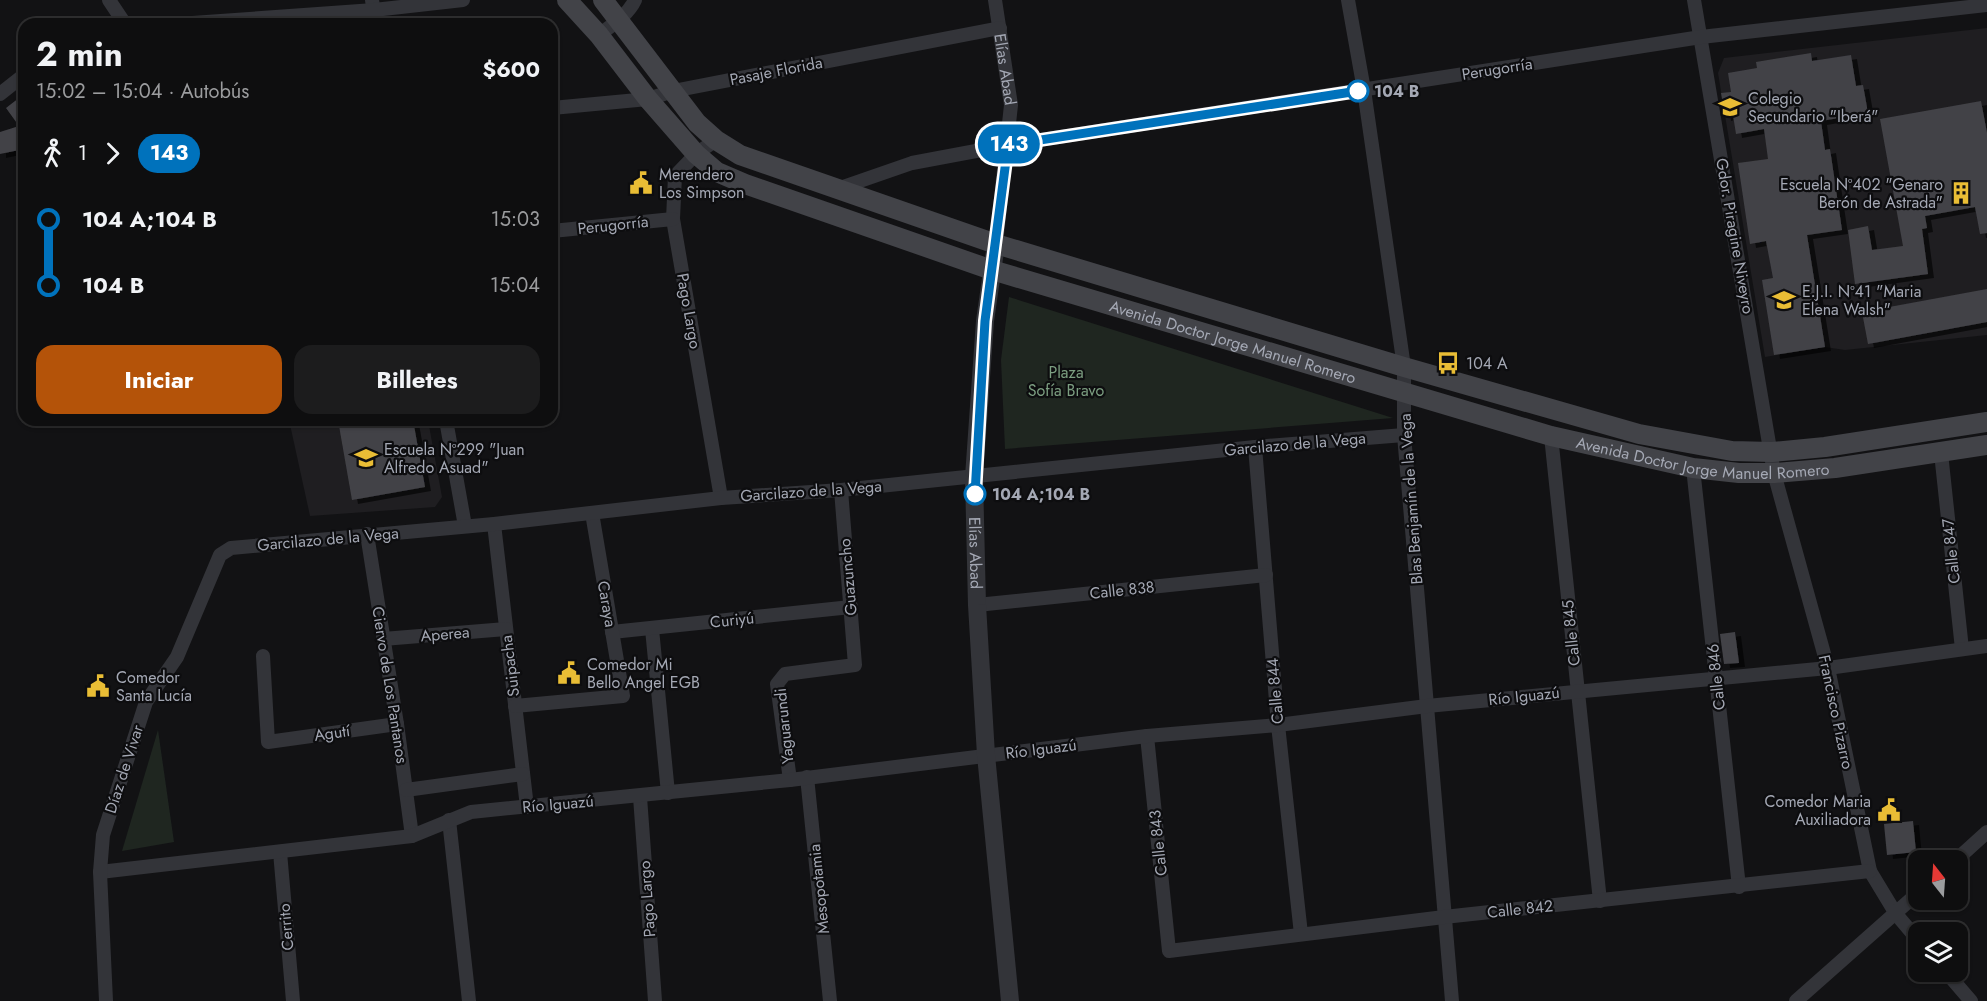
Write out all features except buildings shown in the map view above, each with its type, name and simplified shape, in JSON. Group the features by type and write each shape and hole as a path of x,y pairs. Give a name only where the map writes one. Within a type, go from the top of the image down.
{"main road":[{"name":"Avenida Doctor Jorge Manuel Romero","path":"567,0 599,35 648,99 696,154 717,172 745,184 992,270 1551,436 1693,468 1739,473 1774,473 1835,468 1987,445"},
{"name":"Avenida Doctor Jorge Manuel Romero","path":"603,0 697,123 716,140 740,155 996,244 1404,367 1639,434 1732,451 1772,452 1825,447 1987,422"}],"street":[{"path":"109,0 121,18"},
{"path":"268,18 374,11 463,0"},
{"path":"599,35 619,20 632,7 635,0"},
{"name":"Elías Abad","path":"995,0 1011,105 1008,145 985,321 974,477 977,605 986,755 1010,1001"},
{"name":"Blas Benjamín de la Vega","path":"1348,0 1364,90 1404,367 1404,435 1452,1001"},
{"name":"Gdor. Piragine Niveyro","path":"1694,0 1774,473"},
{"name":"Perugorría","path":"837,189 912,163 1008,145 1701,38 1987,5"},
{"name":"Pasaje Florida","path":"558,107 648,99 673,91 1000,28"},
{"path":"0,94 18,80"},
{"name":"Pago Largo","path":"716,140 696,154 675,176 674,219 721,498"},
{"name":"Perugorría","path":"558,230 674,219"},
{"path":"447,426 465,526"},
{"name":"Garcilazo de la Vega","path":"220,555 231,548 494,524 721,498 841,490 1255,447 1404,435"},
{"name":"Calle 845","path":"1551,436 1600,901"},
{"name":"Calle 844","path":"1255,447 1278,725 1301,934"},
{"name":"Calle 847","path":"1941,453 1962,649"},
{"name":"Calle 846","path":"1693,468 1739,887"},
{"name":"Francisco Pizarro","path":"1774,473 1828,668 1870,871 1896,914 1908,928"},
{"name":"Guazuncho","path":"785,674 855,665 841,490"},
{"name":"Caraya","path":"515,706 623,696 592,513"},
{"name":"Suipacha","path":"494,524 527,807"},
{"name":"Ciervo de Los Pantanos","path":"367,534 412,836"},
{"name":"Díaz de Vivar","path":"106,1001 100,872 103,835 146,702 177,657 220,555"},
{"name":"Calle 838","path":"977,605 1266,575"},
{"name":"Curiyú","path":"612,632 851,607"},
{"name":"Aperea","path":"383,639 506,629"},
{"path":"652,629 668,793"},
{"name":"Río Iguazú","path":"100,872 412,836 471,812 790,780 1147,736 1278,725 1427,706 1828,668 1987,646"},
{"name":"Agutí","path":"263,656 268,742 397,724"},
{"name":"Yaguarundi","path":"785,674 777,684 790,780"},
{"name":"Calle 843","path":"1147,736 1169,951"},
{"path":"406,790 523,774"},
{"name":"Mesopotamia","path":"807,777 830,1001"},
{"name":"Pago Largo","path":"640,796 655,1001"},
{"path":"449,820 469,1001"},
{"path":"1967,850 1987,832"},
{"name":"Cerrito","path":"280,852 293,1001"},
{"name":"Calle 842","path":"1169,951 1444,917 1739,887 1870,871"},
{"path":"1796,1001 1908,903"},
{"path":"1955,982 1971,1001"}],"shaded area":[{"path":"1987,28 1987,335 1845,350 1825,347 1765,357 1718,73 1724,58"},
{"name":"Escuela Nº299 \"Juan Alfredo Asuad\"","path":"290,426 429,426 442,497 435,507 310,516"}],"green space":[{"name":"Plaza Sofía Bravo","path":"1009,297 1393,418 1005,449 1001,360"},
{"path":"158,730 174,842 122,851"}],"bus line":[{"name":"143","path":"975,494 974,477 985,321 1008,145 1358,91"}],"place":[{"name":"104 B","path":"1358,91"},
{"name":"Colegio Secundario \"Iberá\"","path":"1730,107"},
{"name":"Merendero Los Simpson","path":"641,183"},
{"name":"Escuela Nº402 \"Genaro Berón de Astrada\"","path":"1961,193"},
{"name":"E.J.I. Nº41 \"Maria Elena Walsh\"","path":"1784,300"},
{"name":"104 A","path":"1448,363"},
{"name":"Escuela Nº299 \"Juan Alfredo Asuad\"","path":"366,458"},
{"name":"104 A;104 B","path":"975,494"},
{"name":"Comedor Mi Bello Angel EGB","path":"569,673"},
{"name":"Comedor Santa Lucía","path":"98,686"},
{"name":"Comedor Maria Auxiliadora","path":"1889,810"}]}
